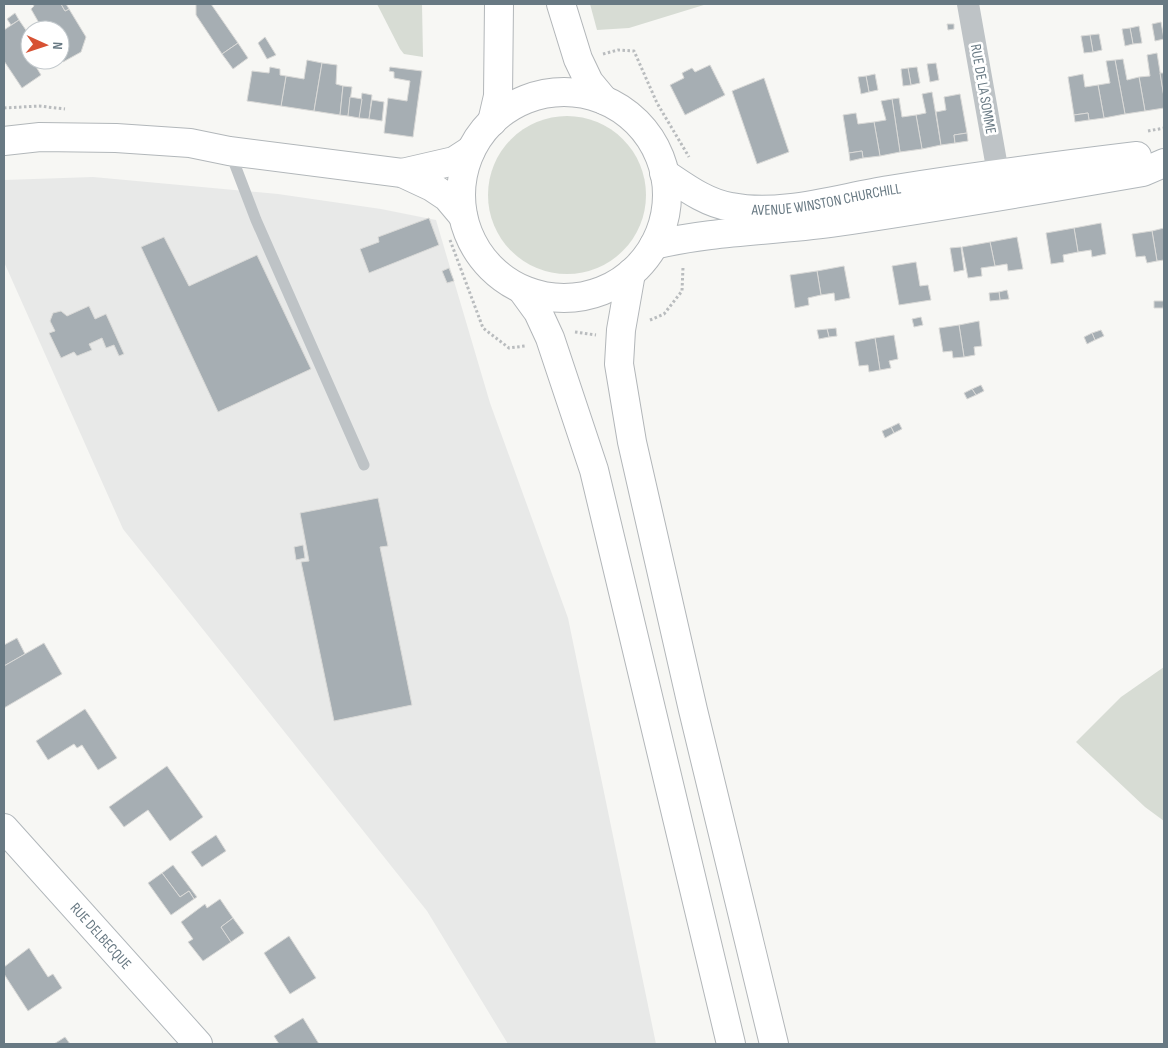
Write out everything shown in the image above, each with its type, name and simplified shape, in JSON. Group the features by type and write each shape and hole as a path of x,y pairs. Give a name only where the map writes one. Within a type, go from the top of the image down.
{"main road":[{"path":"492,122 498,96 499,4"},
{"path":"561,4 578,59 589,82 604,100"},
{"path":"4,141 40,137 116,138 190,143 230,151 402,173 432,187 447,197 454,224 469,234 484,260 505,280 522,290 554,298 587,296 603,290 618,283 644,260 654,245 662,226 666,207 664,173 658,155 640,126 629,116 604,100 584,94 564,92 544,94 525,100 508,109 480,135 465,166 461,199 454,224"},
{"path":"402,173 454,160 472,150"},
{"name":"AVENUE WINSTON CHURCHILL","path":"664,173 706,200 731,207 761,210 816,204 998,173 1144,155 1164,155"},
{"name":"AVENUE WINSTON CHURCHILL","path":"654,245 691,237 782,229 886,214 1143,172 1164,163"},
{"name":"AVENUE WINSTON CHURCHILL","path":"886,214 905,201 999,184 998,173"},
{"path":"631,273 621,330 619,364 632,442 693,710 774,1044"},
{"path":"522,290 538,312 550,338 594,470 731,1044"},
{"name":"RUE DELBECQUE","path":"4,828 198,1044"}],"street":[{"name":"RUE DE LA SOMME","path":"968,4 998,173"}],"lane":[{"path":"230,151 256,220 364,465"}],"path":[{"path":"600,55 618,50 634,51 657,103 689,158"},
{"path":"454,224 454,249 465,285 483,328 509,348 534,345"},
{"path":"647,321 664,314 682,291 683,262"},
{"path":"572,331 597,335"}],"shaded area":[{"path":"377,4 422,4 423,57 404,54"},
{"path":"590,4 707,4 629,28 597,30"},
{"path":"575,116 590,119 604,125 623,139 633,151 643,172 646,195 643,218 633,239 623,251 611,261 590,271 575,274 559,274 544,271 523,261 501,239 489,210 488,187 491,172 501,151 523,129 552,117"},
{"path":"93,177 278,194 381,209 436,220 490,403 568,618 656,1044 508,1044 427,911 123,529 4,262 4,180"},
{"path":"1164,667 1164,821 1145,807 1076,742 1121,697"}],"building":[{"path":"33,4 61,4 65,11 69,9 86,37 81,52 70,58 70,20 37,20 31,9 34,6"},
{"path":"61,4 66,4 69,9 65,11"},
{"path":"196,4 211,4 238,43 222,54 196,15"},
{"path":"15,13 19,20 11,25 7,19"},
{"path":"19,20 20,70 38,70 41,75 22,88 4,61 4,30"},
{"path":"1161,22 1164,39 1155,41 1152,24"},
{"path":"947,24 954,24 954,29 948,30"},
{"path":"1139,26 1142,43 1133,44 1130,28"},
{"path":"1130,28 1133,44 1125,46 1122,29"},
{"path":"1099,34 1102,50 1093,52 1090,35"},
{"path":"1090,35 1093,52 1084,53 1081,36"},
{"path":"265,37 276,55 267,59 258,43"},
{"path":"238,43 248,58 233,69 222,54"},
{"path":"1157,53 1164,108 1145,111 1139,77 1150,76 1147,55"},
{"path":"1123,59 1127,80 1139,77 1145,111 1125,114 1115,60"},
{"path":"307,60 322,63 314,111 281,106 286,76 304,79"},
{"path":"1115,60 1125,114 1104,118 1098,85 1110,83 1106,61"},
{"path":"322,63 337,65 336,84 343,86 340,115 314,111"},
{"path":"936,63 939,80 930,82 927,64"},
{"path":"710,65 725,95 685,115 670,85 684,78 682,73 692,68 695,72"},
{"path":"270,67 280,69 280,75 286,76 281,106 247,101 252,71 269,73"},
{"path":"390,67 422,71 413,137 384,133 388,98 407,101 410,81 394,78 394,72 389,71"},
{"path":"917,67 920,83 911,85 908,68"},
{"path":"908,68 911,85 903,86 901,69"},
{"path":"1160,73 1164,73 1164,97"},
{"path":"875,74 878,90 869,92 866,76"},
{"path":"1083,74 1085,87 1098,85 1104,118 1089,120 1088,113 1074,115 1068,77"},
{"path":"866,76 869,92 861,94 858,77"},
{"path":"764,78 789,152 757,164 732,91"},
{"path":"343,86 352,87 348,116 340,115"},
{"path":"932,92 941,145 922,149 916,115 926,113 922,94"},
{"path":"362,93 372,95 369,119 359,118"},
{"path":"960,94 967,133 954,135 955,143 941,145 936,112 946,110 944,97"},
{"path":"350,97 362,99 359,118 348,116"},
{"path":"899,98 902,117 916,115 922,149 900,152 892,99"},
{"path":"892,99 900,152 880,156 874,122 886,120 881,101"},
{"path":"372,100 384,102 382,121 369,119"},
{"path":"856,113 858,124 874,122 880,156 863,158 862,151 849,153 843,115"},
{"path":"1088,113 1089,120 1075,122 1074,115"},
{"path":"967,133 968,141 955,143 954,135"},
{"path":"862,151 863,158 850,161 849,153"},
{"path":"429,218 439,245 369,273 360,249 379,242 378,237"},
{"path":"1101,223 1106,254 1092,257 1091,250 1078,252 1074,228"},
{"path":"1074,228 1078,252 1063,255 1064,262 1051,264 1046,233"},
{"path":"1164,228 1164,260 1157,261 1152,231"},
{"path":"1152,231 1157,261 1147,263 1145,256 1136,257 1132,234"},
{"path":"164,237 189,286 257,255 311,369 218,412 141,247"},
{"path":"1017,237 1023,269 1008,271 1007,264 995,266 990,242"},
{"path":"990,242 995,266 981,268 982,276 968,278 962,247"},
{"path":"961,247 964,270 954,272 950,248"},
{"path":"916,262 920,286 928,285 931,300 899,305 892,266"},
{"path":"844,266 850,298 835,301 834,293 821,295 817,271"},
{"path":"449,268 454,281 447,283 442,271"},
{"path":"817,271 821,295 808,298 809,305 795,308 790,275"},
{"path":"1007,290 1009,299 1000,300 999,292"},
{"path":"999,292 1000,300 990,301 989,293"},
{"path":"1154,301 1164,301 1163,308 1154,308"},
{"path":"89,306 95,319 106,314 124,354 119,356 114,345 106,348 102,338 89,344 92,350 77,356 74,352 61,358 49,333 55,331 50,321 53,313 61,311 67,316"},
{"path":"921,317 923,325 914,327 912,319"},
{"path":"979,321 982,346 974,347 975,355 964,357 959,325"},
{"path":"959,325 964,357 953,358 952,351 943,352 939,328"},
{"path":"836,328 837,336 829,337 827,329"},
{"path":"827,329 829,337 819,339 817,330"},
{"path":"1101,330 1104,336 1095,340 1092,333"},
{"path":"1092,333 1095,340 1087,344 1084,337"},
{"path":"894,335 898,359 889,361 891,368 880,370 875,338"},
{"path":"875,338 880,370 869,372 868,365 859,366 855,342"},
{"path":"981,385 984,391 976,395 972,389"},
{"path":"972,389 976,395 967,399 964,393"},
{"path":"899,423 902,429 894,433 891,427"},
{"path":"891,427 894,433 885,438 882,431"},
{"path":"378,498 388,546 380,547 412,705 334,721 301,562 309,561 300,513"},
{"path":"303,545 305,558 296,560 294,547"},
{"path":"17,638 25,654 4,666 4,645"},
{"path":"44,643 62,674 4,708 4,666"},
{"path":"85,709 117,758 98,770 82,745 77,748 74,744 48,760 36,741"},
{"path":"167,766 203,817 170,841 148,810 124,827 109,807"},
{"path":"216,835 226,851 202,867 191,852"},
{"path":"173,865 197,897 194,899 189,891 180,897 162,873"},
{"path":"162,873 180,897 189,891 194,899 171,915 148,883"},
{"path":"220,899 233,918 221,927 231,942 203,961 188,942 193,939 181,922 205,904 207,908"},
{"path":"233,918 244,933 231,942 221,927"},
{"path":"289,936 316,978 290,994 264,953"},
{"path":"29,948 48,977 53,974 62,988 28,1011 4,974 4,967"},
{"path":"303,1018 319,1044 279,1044 274,1036"},
{"path":"65,1037 70,1044 54,1044"}]}
